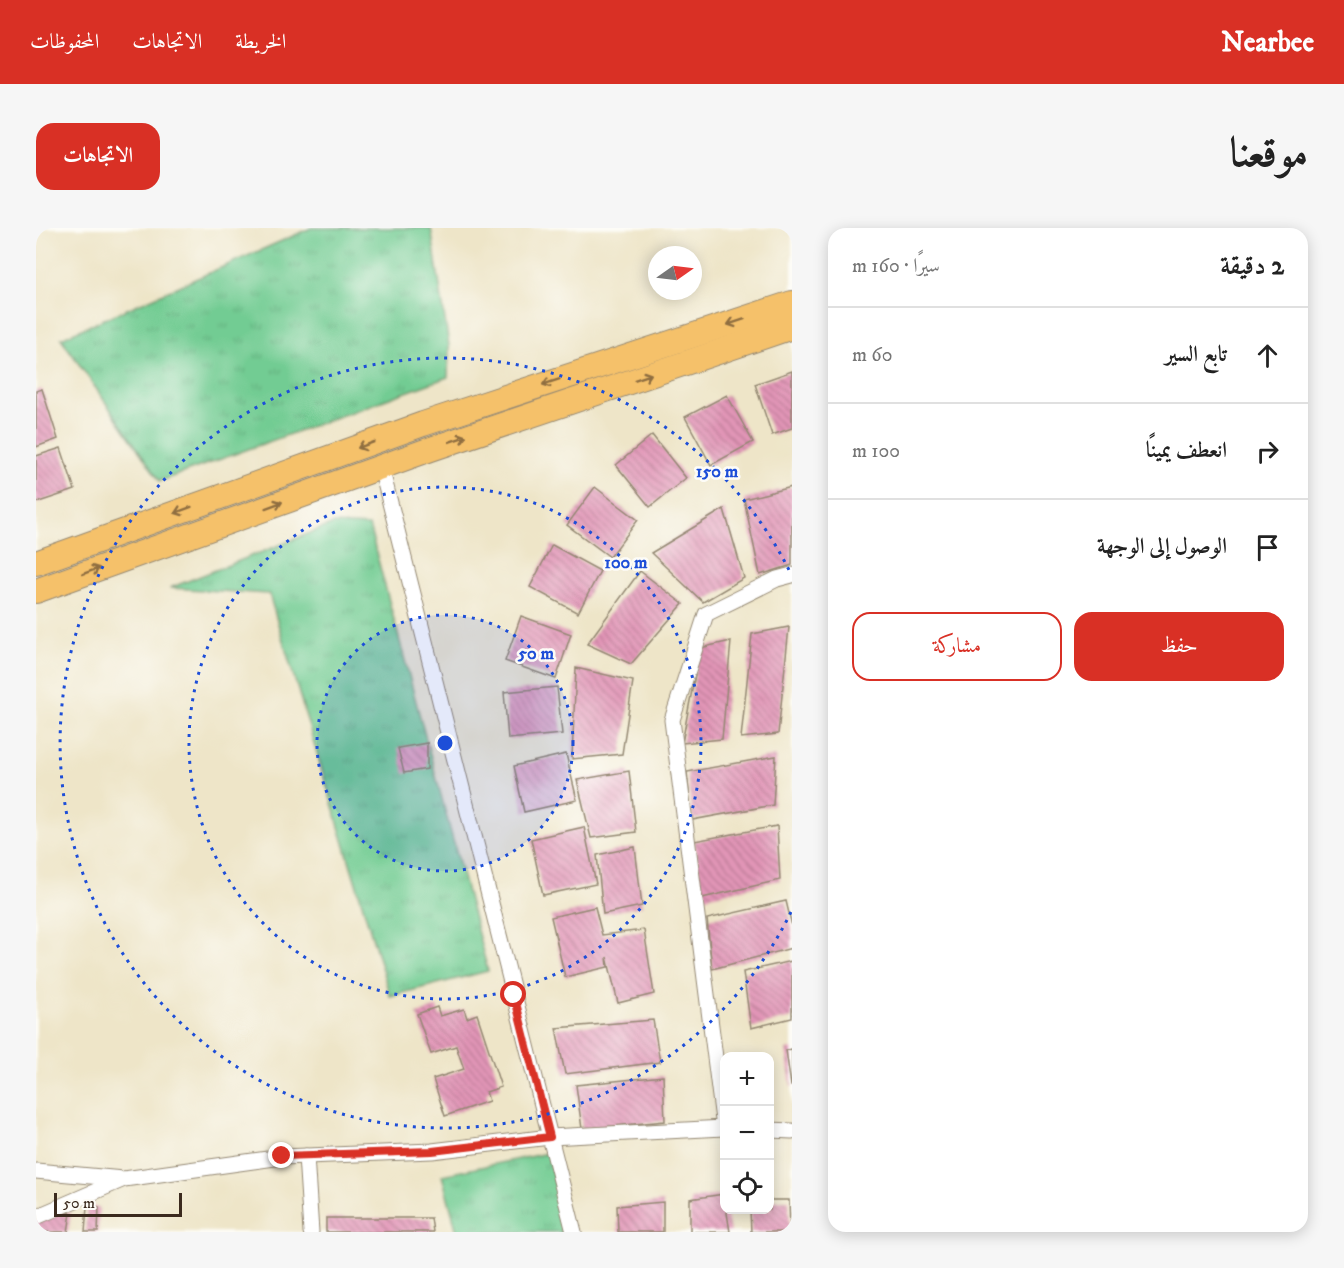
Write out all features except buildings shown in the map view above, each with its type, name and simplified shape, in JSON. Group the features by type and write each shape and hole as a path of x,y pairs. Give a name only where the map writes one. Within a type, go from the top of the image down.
{"main road":[{"path":"36,563 423,424 792,303"},
{"path":"36,591 381,467 792,327"}],"street":[{"path":"381,467 574,1232"},
{"path":"36,1171 124,1179 282,1156 432,1151 550,1137 724,1128 672,720 706,614 777,579 792,575"},
{"path":"774,1130 792,1131"},
{"path":"306,1156 311,1232"},
{"path":"36,1217 124,1179"}],"green space":[{"path":"311,228 431,228 449,346 448,377 160,481 61,338"},
{"path":"333,524 369,526 488,971 390,996 269,594 170,588"},
{"path":"548,1153 567,1232 457,1232 442,1175"}],"route":[{"path":"282,1156 432,1151 550,1137 514,995"}]}
